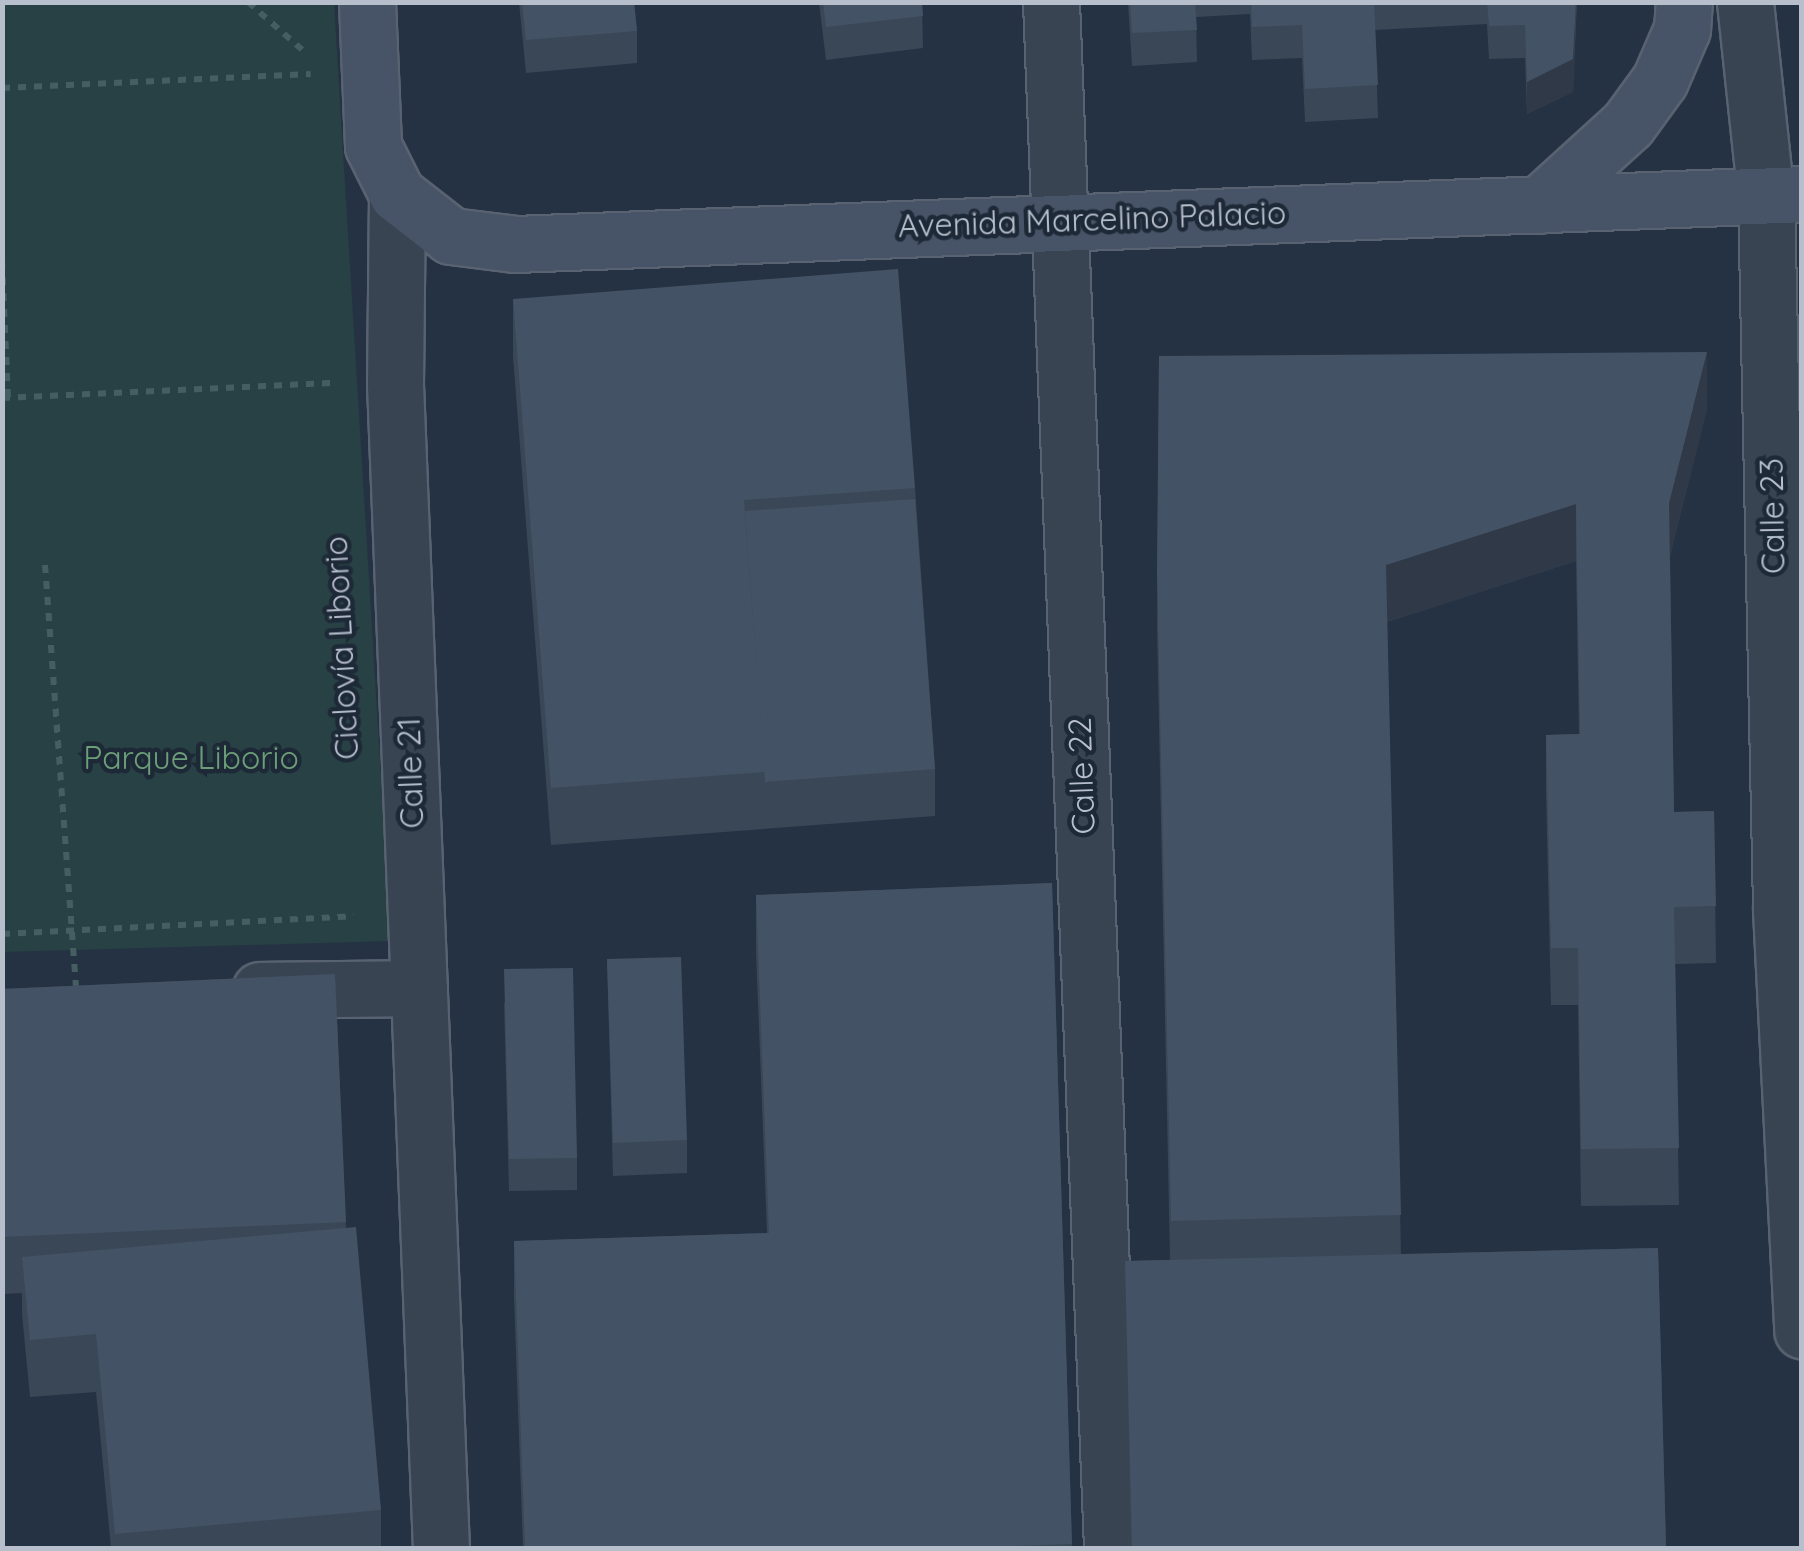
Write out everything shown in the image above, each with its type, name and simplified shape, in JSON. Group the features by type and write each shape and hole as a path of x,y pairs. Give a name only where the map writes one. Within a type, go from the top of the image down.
{"main road":[{"name":"Calle 21","path":"367,2 353,80 373,146 397,194"},
{"path":"1539,205 1628,124 1660,80 1682,29 1684,2"},
{"name":"Avenida Marcelino Palacio","path":"397,194 451,236 515,244 1059,218 1784,195"}],"street":[{"name":"Calle 22","path":"1050,2 1112,1548"},
{"name":"Calle 23","path":"1746,2 1784,195 1791,910 1802,1330"},
{"name":"Calle 21","path":"397,194 395,384 441,1548"},
{"path":"209,991 418,988"}],"path":[{"path":"248,2 353,80"},
{"path":"2,88 353,80"},
{"path":"2,261 5,398 395,384"},
{"path":"45,564 76,993"},
{"path":"2,934 361,915"}],"green space":[{"name":"Parque Liborio","path":"2,3 334,3 391,941 3,952"}],"building":[{"path":"522,2 634,2 637,31 526,40"},
{"path":"823,2 922,2 923,16 826,27"},
{"path":"1130,2 1195,2 1197,30 1132,33"},
{"path":"1251,2 1374,2 1378,85 1305,89 1302,25 1252,27"},
{"path":"1487,2 1576,2 1573,59 1527,82 1525,25 1489,26"},
{"path":"898,269 915,488 744,500 765,772 551,788 513,299"},
{"path":"1707,352 1669,503 1674,812 1714,811 1716,906 1674,907 1679,1148 1581,1149 1578,948 1551,948 1546,735 1580,734 1576,504 1386,565 1401,1215 1171,1221 1157,571 1159,356"},
{"path":"915,499 935,769 765,782 745,511"},
{"path":"1052,883 1072,1544 959,1548 525,1548 514,1241 769,1233 756,895"},
{"path":"681,957 687,1140 613,1143 607,959"},
{"path":"573,968 577,1158 509,1159 504,969"},
{"path":"335,974 346,1222 2,1237 2,989"},
{"path":"356,1227 381,1510 115,1534 96,1334 30,1340 22,1257"},
{"path":"1658,1248 1666,1547 1132,1548 1125,1261"}]}
